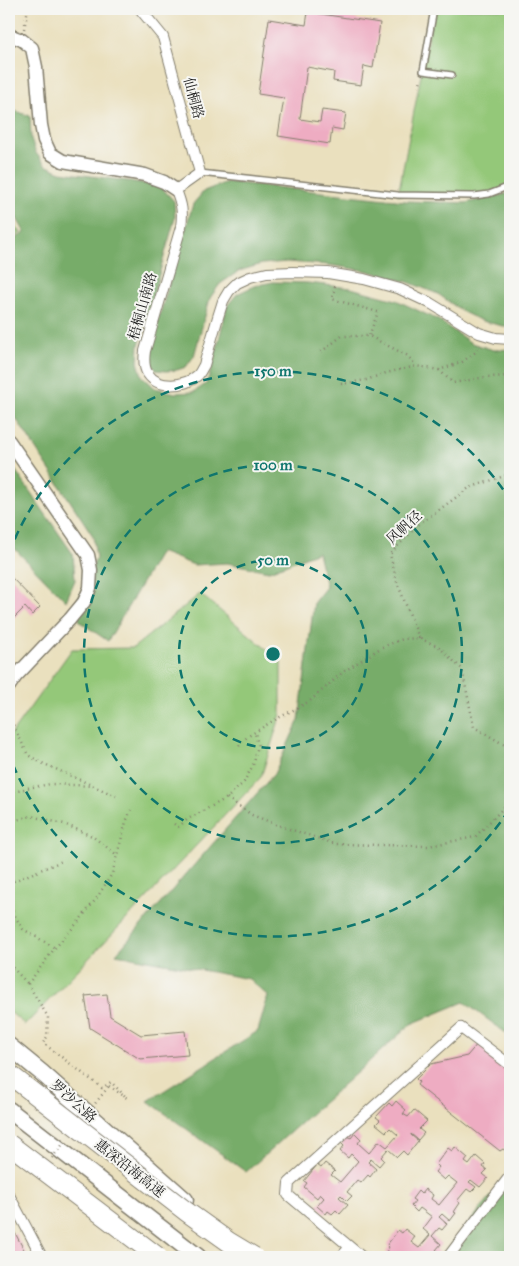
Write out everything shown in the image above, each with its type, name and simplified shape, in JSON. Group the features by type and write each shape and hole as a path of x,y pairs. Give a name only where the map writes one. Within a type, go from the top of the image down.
{"highway":[{"name":"惠深沿海高速","path":"9,1074 187,1212 252,1257"},
{"path":"9,1144 158,1257"}],"main road":[{"name":"罗沙公路","path":"9,1046 252,1257"},
{"path":"9,1110 198,1257"}],"street":[{"name":"仙桐路","path":"140,9 163,37 200,173"},
{"path":"9,35 22,40 32,48 36,67 41,125 44,140 50,153 63,162 145,175 164,182 176,190 200,173"},
{"name":"梧桐山南路","path":"176,190 183,215 181,227 145,351 144,363 148,374 156,381 178,385 198,375 204,365 223,301 229,291 237,283 250,277 267,273 294,272 338,275 400,289 479,333 496,338 510,339"},
{"path":"9,441 88,555 91,570 90,588 84,602 9,686"},
{"path":"362,1257 288,1195 289,1183 461,1028 510,1065"},
{"path":"448,1257 510,1176"},
{"path":"9,1195 42,1257"},
{"path":"341,1257 350,1247"}],"lane":[{"path":"434,9 422,72 452,75"},
{"path":"200,173 398,195 474,196 489,194 510,186"}],"path":[{"path":"22,40 28,9"},
{"path":"338,275 332,299 378,312 370,336"},
{"path":"341,384 366,380 416,366 439,370 462,362 477,351 486,335"},
{"path":"321,352 342,336 370,336 408,356 416,366"},
{"path":"439,370 453,383 486,377 510,376"},
{"name":"风帆径","path":"419,638 397,582 390,554 418,526 469,488 510,474"},
{"path":"239,746 247,737 310,701 343,672 382,647 403,639 419,638 439,647 462,669 474,727 510,748"},
{"path":"9,716 28,755 116,796"},
{"path":"179,823 181,825 218,800 227,798 244,782 254,762 258,745 255,733"},
{"path":"9,794 51,784 96,787"},
{"path":"227,798 252,815 336,844 428,846 475,837 510,801"},
{"path":"28,984 55,948 79,921 112,874 131,810"},
{"path":"174,824 178,827 202,811"},
{"path":"9,822 31,816 64,824 92,836 117,855"},
{"path":"9,883 62,861"},
{"path":"9,902 23,930 55,948"},
{"path":"9,964 28,984 48,1017 47,1037 43,1043 102,1088 111,1082 127,1098 108,1086"}],"green space":[{"path":"417,9 510,9 510,186 489,194 398,195 433,12"},
{"path":"9,109 30,116 31,139 36,153 45,165 61,172 142,183 162,188 174,201 175,218 139,345 138,362 142,376 155,388 175,393 194,392 206,384 213,365 227,306 237,294 254,286 273,282 308,283 351,288 396,300 438,320 471,343 494,350 510,349 510,1036 464,1002 411,1024 246,1172 148,1101 258,1031 268,996 249,979 116,954 274,774 299,720 314,602 326,587 318,552 269,571 227,563 194,565 160,552 108,641 80,622 75,606 96,558 93,536 9,408 9,242 25,233 9,204"},
{"path":"227,182 405,201 466,203 510,193 510,326 482,321 463,312 438,294 408,282 368,271 329,265 287,262 262,264 239,271 220,284 210,298 194,356 186,367 177,370 156,370 150,361 150,348 193,204 204,191"},
{"path":"9,214 21,233 9,240"},
{"path":"9,461 73,554 75,580 66,601 9,543"},
{"path":"200,594 281,661 281,714 261,777 25,1025 9,1011 9,737 72,649 133,648"},
{"path":"510,1173 510,1257 441,1257"}],"building":[{"path":"308,12 380,23 373,68 364,66 361,85 333,81 334,72 307,67 300,119 320,122 322,110 346,113 343,130 332,128 330,144 278,136 284,98 258,94 269,19 306,25"},
{"path":"9,575 40,607 32,615 25,607 14,618 9,612"},
{"path":"107,994 110,1016 141,1035 185,1031 188,1055 140,1059 90,1028 85,996"},
{"path":"478,1043 510,1070 510,1147 506,1151 503,1149 500,1151 417,1085 419,1082 416,1079 431,1064 467,1056"},
{"path":"396,1101 406,1110 403,1114 408,1117 414,1110 427,1121 419,1129 424,1133 418,1140 411,1134 418,1141 407,1155 403,1151 397,1157 388,1149 381,1157 384,1160 379,1166 371,1159 368,1162 376,1169 370,1177 368,1175 361,1183 357,1180 347,1192 352,1196 347,1201 341,1195 339,1197 348,1205 340,1214 336,1210 332,1214 328,1211 326,1214 317,1206 324,1198 320,1194 317,1198 304,1187 307,1183 304,1181 317,1165 321,1168 325,1163 335,1171 331,1175 340,1182 358,1161 351,1154 348,1158 340,1151 344,1146 341,1143 348,1136 351,1138 355,1133 361,1139 358,1143 369,1153 379,1141 387,1147 398,1135 390,1128 386,1132 376,1124 380,1120 376,1117 389,1103 392,1106"},
{"path":"455,1147 468,1158 465,1162 469,1165 476,1156 485,1164 483,1167 487,1170 483,1174 488,1178 480,1187 471,1180 469,1182 476,1187 471,1192 467,1189 457,1201 460,1203 450,1221 442,1214 439,1217 447,1224 442,1230 439,1228 432,1236 441,1244 436,1250 441,1254 438,1257 392,1257 386,1252 389,1247 387,1245 398,1230 402,1233 405,1229 415,1237 411,1242 419,1248 430,1235 423,1229 432,1217 420,1208 417,1212 411,1206 415,1201 412,1199 418,1191 421,1194 425,1189 433,1195 431,1199 439,1205 457,1183 448,1176 444,1180 435,1172 439,1167 436,1164 448,1148 452,1151"},
{"path":"15,1233 28,1257 9,1257 9,1236"}]}
